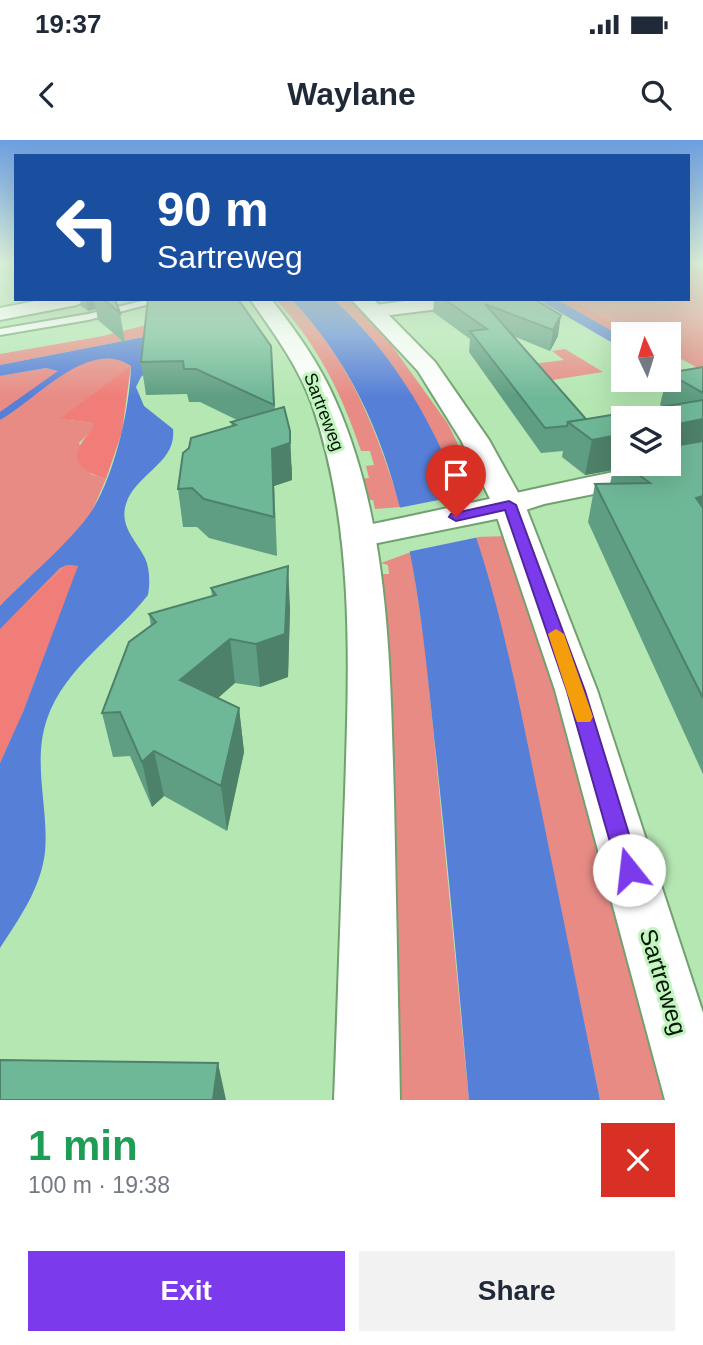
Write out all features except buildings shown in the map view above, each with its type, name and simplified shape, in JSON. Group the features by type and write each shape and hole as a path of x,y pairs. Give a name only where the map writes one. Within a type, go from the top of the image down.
{"street":[{"path":"4,322 49,308"},
{"name":"Sartreweg","path":"266,308 301,356 324,404 367,536 367,1100"},
{"name":"Sartreweg","path":"371,308 427,368 475,440 496,508 576,691 698,1100"},
{"path":"367,536 496,508 536,496 703,464"}],"lane":[{"path":"4,322 103,308"}],"shaded area":[{"path":"283,308 299,308 330,346 345,371 371,422 401,507 375,509 373,500 360,500 359,479 369,478 366,466 374,465 370,451 361,451 337,389 316,351"},
{"path":"342,308 364,308 398,342 390,343 448,424 479,487 466,486 465,495 461,495 437,441 408,390 392,365"},
{"path":"572,308 587,308 614,322 611,322 611,330"},
{"path":"587,308 703,308 703,371 681,359 681,322 614,322"},
{"path":"185,315 144,337 0,365 0,354 103,336"},
{"path":"565,349 603,372 514,386 524,365 564,360 552,351"},
{"path":"111,356 131,365 61,419 93,423 95,427 79,443 91,474 106,479 0,725 0,376 46,368 59,371"},
{"path":"131,365 122,432 106,479 85,469 77,458 81,444 94,427 93,423 60,419"},
{"path":"510,536 675,1100 600,1100 508,656 475,537"},
{"path":"411,552 426,655 469,1100 387,1100 372,574 389,574 388,565 381,563"},
{"path":"67,565 78,566 74,579 20,720 0,763 0,629"}],"water":[{"path":"298,308 341,308 380,349 418,406 450,467 475,533 512,670 600,1100 469,1100 446,847 415,578 402,517 385,458 362,401 331,348"},
{"path":"552,308 572,308 611,330 611,342"},
{"path":"144,337 164,355 141,377 136,387 144,406 173,429 169,451 138,484 124,512 130,533 147,562 148,595 78,668 55,700 47,719 41,752 46,835 43,865 28,903 0,948 0,763 23,712 78,566 67,565 60,568 0,629 0,606 62,546 93,509 108,477 120,439 128,401 131,366 115,359 98,359 81,365 64,374 0,420 0,412 58,371 46,368 0,376 0,365"}],"pier":[{"path":"464,495 479,537 407,552 398,508"}],"slow traffic":[{"path":"556,634 584,717"}],"route":[{"path":"456,517 509,505 576,691 629,870"}]}
